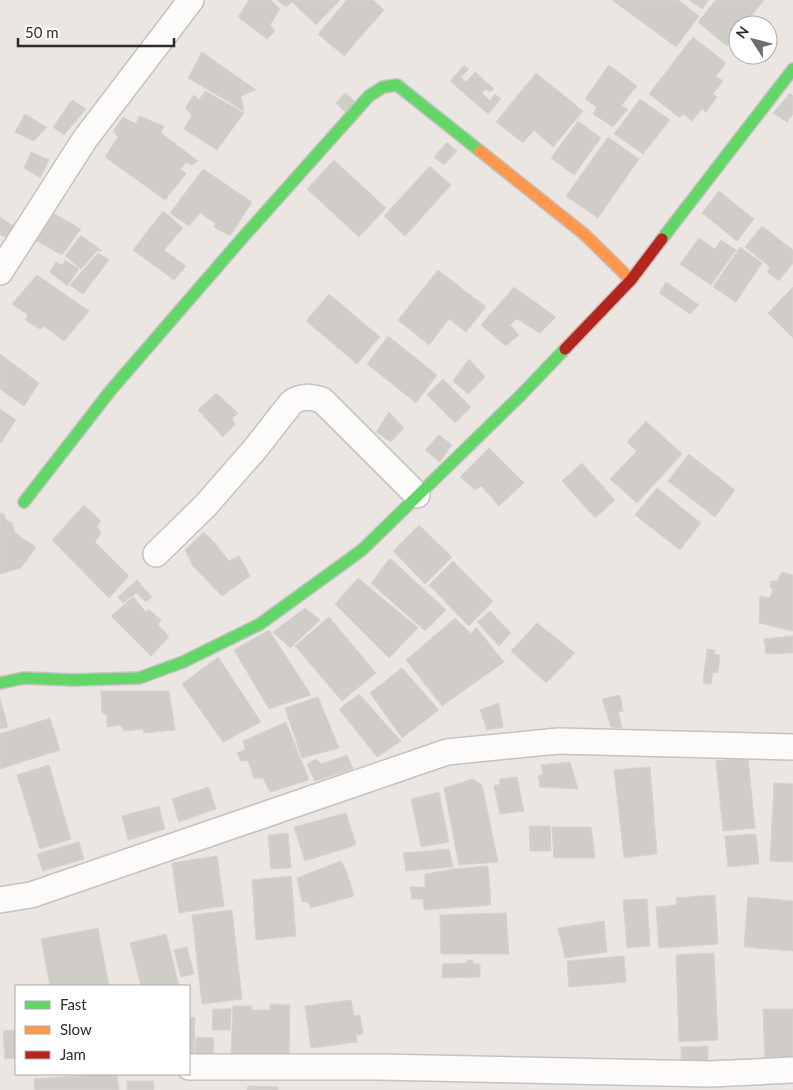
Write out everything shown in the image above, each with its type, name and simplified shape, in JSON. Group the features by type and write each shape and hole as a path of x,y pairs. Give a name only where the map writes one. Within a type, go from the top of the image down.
{"street":[{"path":"0,272 85,139 191,0"},
{"path":"0,683 24,678 74,680 139,678 183,662 260,624 362,550 416,495 521,395 631,280 793,69"},
{"path":"24,502 112,390 213,272 369,96 383,86 397,85 584,234 631,280"},
{"path":"156,554 206,505 296,398 307,396 322,400 416,495"},
{"path":"0,900 31,895 448,752 558,741 793,747"},
{"path":"190,1067 390,1068 712,1082 793,1070"}],"building":[{"path":"249,0 271,0 280,9 270,25 275,31 267,39 238,17"},
{"path":"277,0 340,0 316,25 292,2 286,7"},
{"path":"347,0 373,0 384,10 344,56 318,34"},
{"path":"612,0 678,0 699,16 676,47"},
{"path":"689,0 709,0 702,9"},
{"path":"716,0 764,0 752,15 728,15 727,46 698,22"},
{"path":"693,37 726,63 716,76 723,81 713,94 717,97 706,112 702,109 692,121 683,114 680,118 649,94"},
{"path":"202,52 256,90 241,96 244,111 188,78"},
{"path":"464,65 469,69 461,77 466,82 475,72 494,89 490,92 486,89 482,93 490,101 495,94 501,99 488,114 450,81"},
{"path":"609,65 637,86 621,106 628,109 613,127 593,114 597,107 585,99"},
{"path":"536,73 583,111 553,147 534,130 523,143 496,122"},
{"path":"205,91 244,113 217,150 184,129 192,115 185,108 194,95 199,100"},
{"path":"345,93 357,103 348,115 336,103"},
{"path":"790,93 793,96 793,114 787,122 773,113"},
{"path":"640,99 670,120 643,154 614,134"},
{"path":"72,100 86,109 64,135 53,127"},
{"path":"25,114 47,127 34,141 15,132"},
{"path":"139,116 164,126 161,133 198,161 192,165 186,162 181,169 186,174 165,200 105,157 118,137 113,131 123,117 136,124"},
{"path":"578,121 601,138 574,175 551,158"},
{"path":"608,137 639,159 598,218 566,196"},
{"path":"447,142 457,151 444,165 434,157"},
{"path":"31,152 49,160 40,178 24,168"},
{"path":"334,160 386,208 359,237 307,189"},
{"path":"430,166 451,185 405,236 384,216"},
{"path":"203,169 252,202 230,236 214,227 215,223 200,213 189,226 170,213"},
{"path":"719,191 754,219 737,241 702,213"},
{"path":"163,211 183,228 164,250 186,266 174,280 133,250"},
{"path":"53,213 81,229 62,255 35,240"},
{"path":"0,217 16,228 8,239 0,234"},
{"path":"762,226 793,250 793,263 779,281 767,272 770,267 745,247"},
{"path":"81,235 102,251 97,251 81,269 65,256"},
{"path":"699,238 715,249 721,240 736,250 711,285 680,264"},
{"path":"740,247 762,263 736,302 713,287"},
{"path":"98,253 109,260 83,294 70,285"},
{"path":"65,260 79,269 67,286 50,272 56,262 62,265"},
{"path":"438,270 486,307 466,332 449,319 429,345 398,320"},
{"path":"37,275 89,311 64,341 44,326 40,329 25,320 28,315 12,304"},
{"path":"666,282 699,305 690,314 659,293"},
{"path":"514,287 556,317 540,333 517,319 510,325 519,335 506,346 481,325"},
{"path":"793,287 793,338 768,313"},
{"path":"329,294 380,337 357,364 306,321"},
{"path":"388,336 437,375 416,403 367,364"},
{"path":"0,354 39,383 24,406 0,389"},
{"path":"469,359 485,377 468,394 453,381"},
{"path":"443,379 471,407 455,423 427,395"},
{"path":"216,393 238,413 232,419 235,424 223,437 198,410"},
{"path":"0,409 16,420 0,444"},
{"path":"389,412 404,428 391,442 376,432"},
{"path":"646,421 682,454 637,503 610,479 637,451 627,442"},
{"path":"439,435 452,445 440,462 425,450"},
{"path":"489,448 524,483 499,506 481,486 475,490 460,477"},
{"path":"689,454 735,490 715,517 668,481"},
{"path":"582,463 615,500 595,518 562,481"},
{"path":"657,488 701,523 680,550 635,515"},
{"path":"84,505 101,521 97,526 101,534 95,542 129,576 109,598 52,540"},
{"path":"0,513 4,514 6,520 12,523 15,533 36,547 21,568 0,574"},
{"path":"419,525 452,557 425,584 393,551"},
{"path":"204,532 229,561 239,556 250,576 222,596 193,566 185,550"},
{"path":"390,558 446,610 425,631 371,583"},
{"path":"453,561 493,601 469,626 429,585"},
{"path":"782,572 793,575 793,631 759,623 760,596 770,598 773,590 770,587 771,581 777,581"},
{"path":"358,578 418,628 389,658 335,604"},
{"path":"137,580 152,597 146,602 136,593 123,603 118,597"},
{"path":"133,597 146,612 148,609 161,620 158,625 169,637 151,656 111,616"},
{"path":"305,608 320,620 290,648 273,632"},
{"path":"490,611 511,633 499,646 477,622"},
{"path":"329,617 376,673 342,701 295,646"},
{"path":"455,618 471,634 476,627 504,662 442,706 406,660"},
{"path":"537,623 575,653 546,683 511,651"},
{"path":"269,630 311,695 269,709 234,650"},
{"path":"793,636 793,653 766,654 764,639"},
{"path":"707,649 715,650 714,654 720,655 718,673 713,672 711,684 703,683"},
{"path":"218,657 261,722 223,742 182,684"},
{"path":"402,668 439,710 402,738 370,693"},
{"path":"101,691 169,691 175,730 144,733 143,729 124,731 121,725 107,727 107,716 102,712"},
{"path":"359,694 401,741 377,757 339,709"},
{"path":"620,695 623,712 618,711 622,728 611,727 602,699"},
{"path":"318,697 339,748 302,758 285,708"},
{"path":"0,698 8,727 0,729"},
{"path":"499,703 503,727 487,730 480,710"},
{"path":"50,718 60,750 0,769 0,734"},
{"path":"286,722 309,780 270,792 263,778 254,778 248,761 241,761 237,753 245,749 243,741"},
{"path":"347,755 353,769 315,781 307,764 316,759 321,764"},
{"path":"748,757 755,828 723,831 716,761"},
{"path":"570,762 578,789 540,787 538,776 543,774 541,765"},
{"path":"49,765 71,839 40,849 17,775"},
{"path":"650,767 657,854 624,858 614,770"},
{"path":"517,777 524,811 500,814 494,786 500,784 499,779"},
{"path":"473,779 482,785 498,862 459,865 444,788"},
{"path":"774,783 793,784 793,862 770,861"},
{"path":"209,787 216,809 179,822 172,799"},
{"path":"439,792 449,842 421,847 411,799"},
{"path":"159,806 165,829 128,840 122,816"},
{"path":"346,813 356,845 305,861 294,827"},
{"path":"529,826 550,826 551,851 530,851"},
{"path":"552,827 591,827 595,858 554,858"},
{"path":"288,833 291,868 271,869 268,835"},
{"path":"756,834 759,864 728,867 725,836"},
{"path":"79,842 84,859 43,871 37,854"},
{"path":"449,849 453,867 406,871 403,853"},
{"path":"217,856 224,906 179,913 172,863"},
{"path":"341,861 346,870 354,896 311,908 308,902 302,902 297,878"},
{"path":"488,866 491,905 424,910 423,899 412,899 410,887 425,887 425,874"},
{"path":"291,876 296,936 256,940 252,880"},
{"path":"715,895 718,944 659,948 656,907 677,905 676,898"},
{"path":"748,897 793,901 793,951 744,947"},
{"path":"647,899 650,946 627,948 623,900"},
{"path":"232,910 242,999 202,1004 192,915"},
{"path":"506,913 509,954 441,954 440,915"},
{"path":"604,921 607,952 565,958 558,928"},
{"path":"98,928 109,985 50,985 41,939"},
{"path":"166,934 179,985 141,985 130,943"},
{"path":"187,947 194,974 181,977 174,950"},
{"path":"714,953 718,1040 679,1042 676,955"},
{"path":"624,956 626,982 569,987 567,961"},
{"path":"467,960 473,960 473,964 480,964 480,977 442,978 443,964 466,963"},
{"path":"351,1000 354,1016 360,1015 363,1034 356,1035 357,1042 311,1048 305,1006"},
{"path":"270,1004 290,1005 289,1057 231,1055 233,1006 252,1006 252,1010 270,1010"},
{"path":"213,1009 231,1009 230,1030 212,1030"},
{"path":"763,1009 793,1009 793,1061 765,1062"},
{"path":"190,1017 195,1018 194,1053 190,1053"},
{"path":"15,1030 15,1058 5,1059 3,1031"},
{"path":"196,1037 214,1038 213,1059 195,1059"},
{"path":"708,1046 708,1061 681,1061 681,1047"},
{"path":"117,1075 119,1090 35,1090 34,1079"},
{"path":"127,1081 153,1081 154,1090 127,1090"},
{"path":"248,1086 278,1087 278,1090 247,1090"}],"traffic: fast":[{"path":"662,239 793,69"},
{"path":"24,502 111,390 245,235 369,96 383,87 397,85 480,151"},
{"path":"0,683 24,678 73,680 139,678 183,662 260,624 362,550 521,395 565,349"}],"traffic: slow":[{"path":"480,151 584,234 631,280"}],"traffic: jam":[{"path":"565,349 631,280 662,239"}]}
